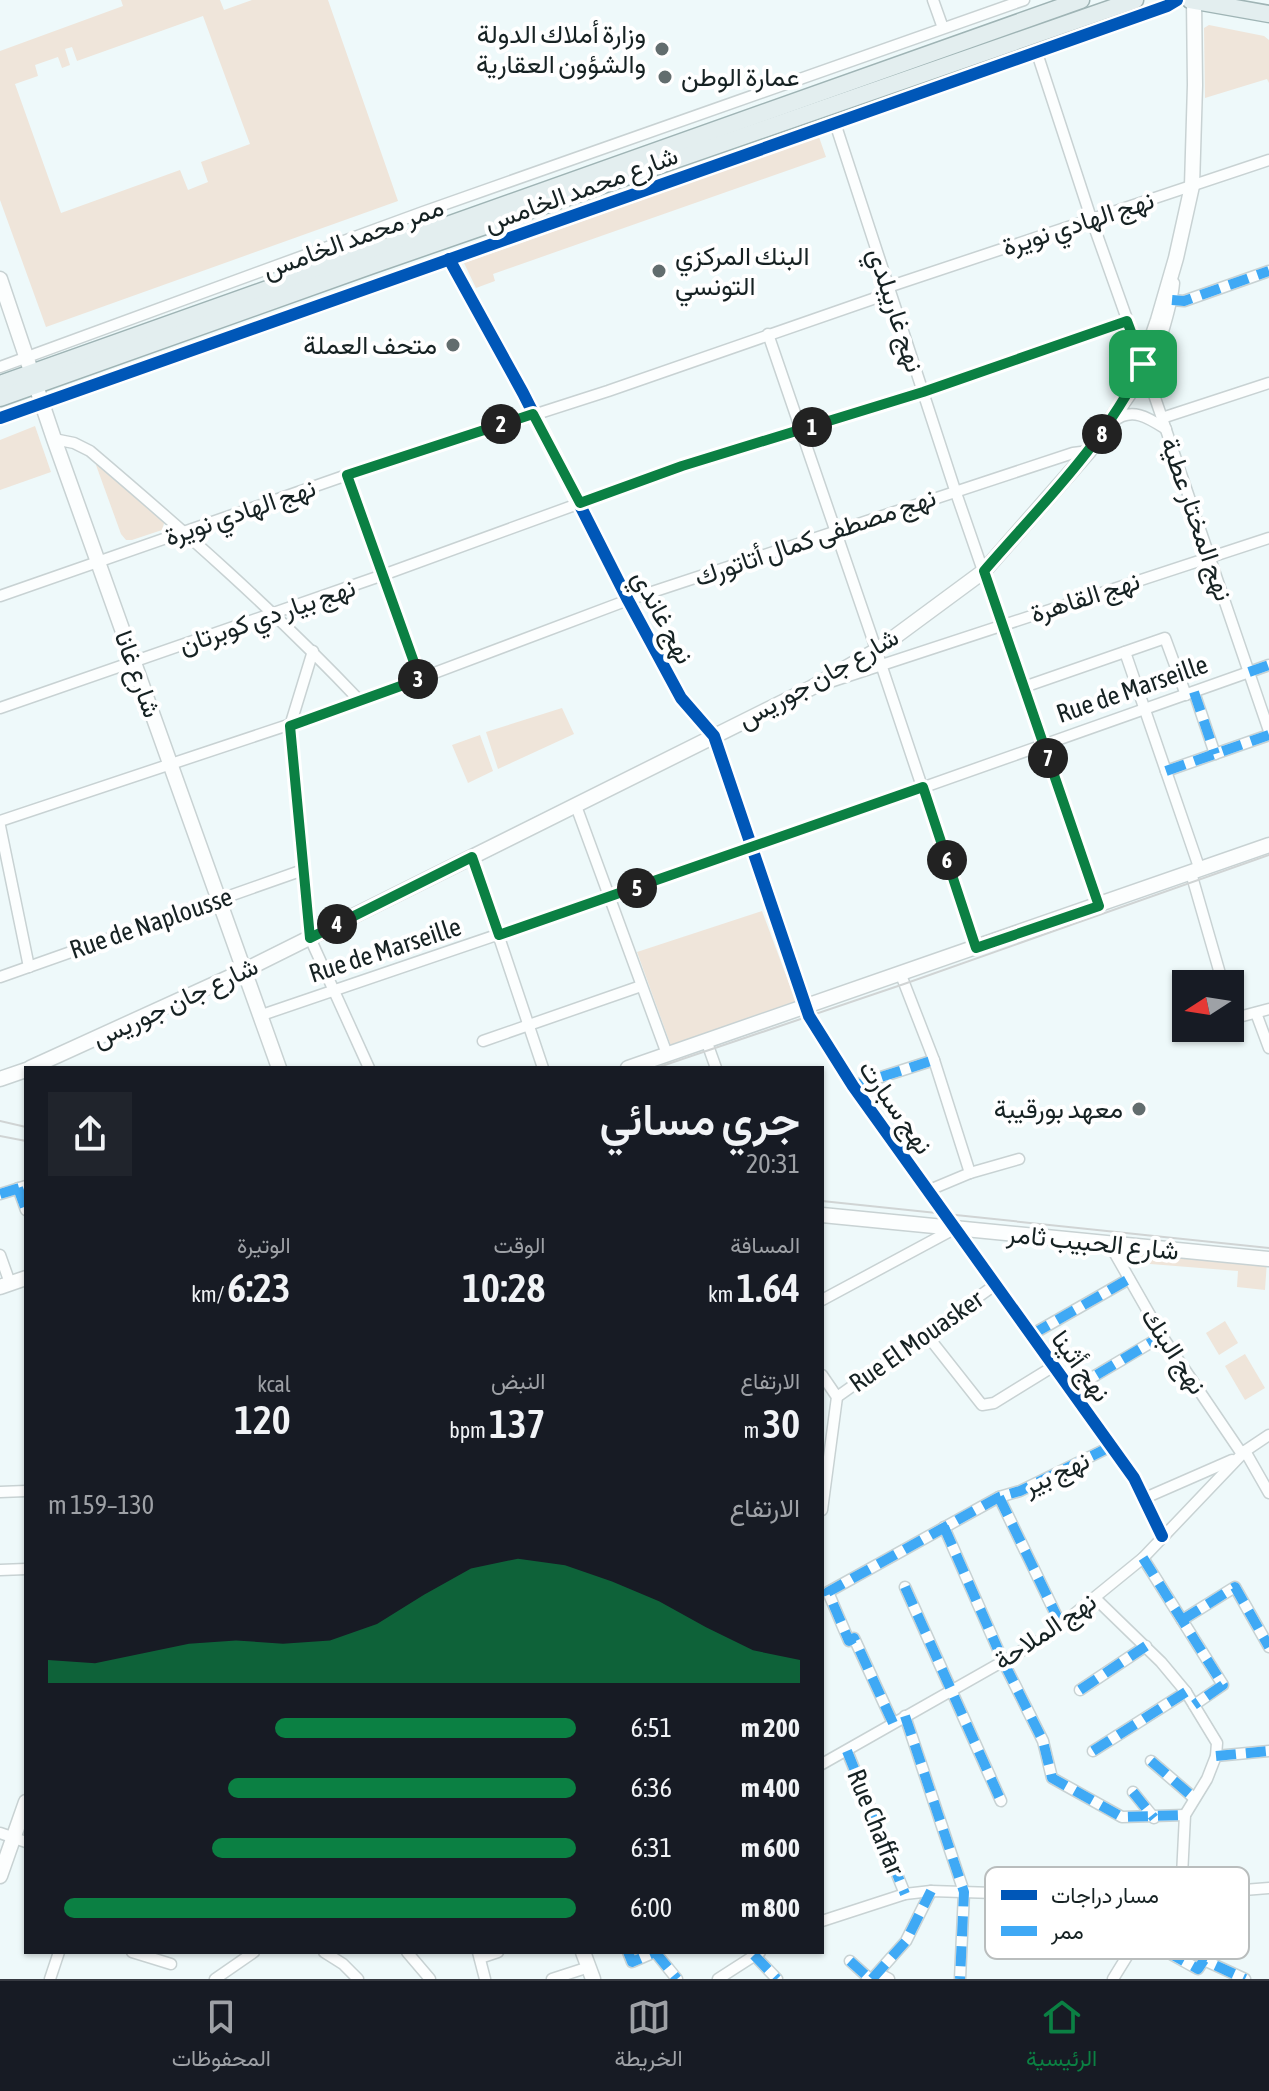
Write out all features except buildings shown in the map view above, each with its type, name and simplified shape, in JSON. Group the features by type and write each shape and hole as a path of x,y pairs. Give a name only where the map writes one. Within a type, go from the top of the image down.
{"main road":[{"name":"شارع محمد الخامس","path":"0,384 1081,0"},
{"name":"شارع محمد الخامس","path":"0,398 31,372 1135,0"},
{"path":"1188,0 1269,14"},
{"name":"شارع جان جوريس","path":"35,1066 243,971 811,688 877,650 984,571 1109,426 1143,364 1176,258 1192,186 1196,46 1188,0"},
{"name":"شارع غانا","path":"0,279 133,663 278,1066"},
{"path":"634,1066 1269,845"},
{"name":"شارع جان جوريس","path":"0,1079 24,1070"},
{"name":"شارع الحبيب ثامر","path":"824,1215 1269,1259"},
{"path":"5,1285 24,1279"},
{"path":"0,1876 24,1807"},
{"path":"584,1954 591,1973"}],"street":[{"path":"933,0 943,28"},
{"name":"ممر محمد الخامس","path":"0,367 31,372 423,212 1024,0"},
{"name":"شارع محمد الخامس","path":"0,418 1036,50 1188,0"},
{"path":"1036,50 1143,364"},
{"name":"نهج غاريبلدي","path":"835,123 955,490 1099,906"},
{"name":"نهج الهادي نويرة","path":"0,596 347,475 608,391 1091,218 1269,160"},
{"name":"نهج المختار عطية","path":"1176,258 1172,300 1151,386 1269,733"},
{"name":"نهج غاندي","path":"449,259 681,698 714,736 806,1007"},
{"path":"1172,300 1184,301 1269,271"},
{"name":"نهج بيار دي كوبرتان","path":"0,708 383,575 682,466 923,392 1127,321"},
{"path":"768,334 976,948"},
{"path":"1109,426 1129,413 1164,424 1269,383"},
{"path":"54,439 74,443 90,451 184,531 313,651 360,701"},
{"name":"نهج مصطفى كمال أتاتورك","path":"0,823 290,726 628,600 955,490 1073,453 1089,451"},
{"path":"347,475 420,679"},
{"name":"نهج القاهرة","path":"811,688 1269,538"},
{"path":"1024,687 1165,638 1215,754"},
{"path":"313,651 290,726 310,938 368,1066"},
{"path":"1125,652 1166,771 1196,872 1220,970"},
{"name":"Rue de Marseille","path":"259,1016 752,848 1269,665"},
{"path":"1166,771 1269,733"},
{"path":"576,806 667,1054"},
{"path":"0,823 29,967"},
{"path":"472,857 542,1066"},
{"name":"Rue de Naplousse","path":"0,977 303,870"},
{"path":"0,895 13,890"},
{"path":"901,975 934,1060 970,1173"},
{"path":"483,1041 641,986"},
{"name":"نهج سبارت","path":"806,1007 853,1086 956,1228"},
{"path":"1244,1013 1269,1009"},
{"path":"1256,1013 1269,1048"},
{"path":"706,1040 715,1066"},
{"path":"853,1086 934,1060"},
{"path":"927,1191 970,1173 1019,1159"},
{"path":"0,1194 22,1187"},
{"path":"824,1299 956,1228"},
{"name":"نهج أثينا","path":"956,1228 1112,1446 1145,1498 1162,1536"},
{"name":"نهج البنك","path":"1110,1245 1162,1336 1269,1493"},
{"path":"0,1255 5,1285"},
{"path":"1031,1335 1129,1279"},
{"name":"Rue El Mouasker","path":"837,1397 995,1285"},
{"path":"926,1334 982,1405 994,1403 1054,1366"},
{"path":"1071,1390 1162,1336"},
{"path":"824,1378 837,1397 824,1495"},
{"path":"1145,1498 1241,1454 1269,1435"},
{"name":"نهج بير","path":"893,1723 854,1638 849,1641 828,1592 999,1497 1020,1491 1112,1446"},
{"name":"نهج الملاحة","path":"824,1763 1046,1637 1143,1558 1241,1454"},
{"path":"0,1492 24,1491"},
{"path":"999,1497 1061,1625"},
{"path":"944,1527 1003,1661 1043,1741 1052,1778 1122,1817 1185,1815"},
{"path":"1143,1558 1223,1685 1194,1705"},
{"path":"0,1570 24,1569"},
{"path":"905,1587 1001,1801"},
{"path":"1182,1620 1235,1587 1269,1647"},
{"path":"1095,1598 1146,1646 1186,1692 1217,1743 1216,1756 1207,1779 1185,1815 1182,1867"},
{"path":"1080,1690 1146,1646"},
{"path":"1093,1751 1186,1692"},
{"path":"905,1716 964,1892 960,1979"},
{"name":"Rue Chaffar","path":"847,1751 905,1894"},
{"path":"1216,1756 1269,1751"},
{"path":"1151,1761 1194,1798"},
{"path":"1133,1792 1154,1818"},
{"path":"1249,1890 1269,1888"},
{"path":"873,1977 906,1941 931,1891"},
{"path":"824,1920 905,1894 931,1891 985,1893"},
{"path":"50,1979 58,1954"},
{"path":"138,1954 171,1964"},
{"path":"215,1979 251,1954"},
{"path":"327,1954 358,1979"},
{"path":"409,1954 430,1979"},
{"path":"629,1954 632,1962 650,1954"},
{"path":"657,1954 677,1979"},
{"path":"718,1979 757,1954 777,1979"},
{"path":"479,1955 485,1979"},
{"path":"1113,1979 1126,1959"},
{"path":"1180,1959 1198,1969 1204,1960 1245,1979"},
{"path":"850,1961 873,1977 889,1979"},
{"path":"552,1979 591,1973"}],"shaded area":[{"path":"121,0 220,0 224,10 252,0 328,0 398,201 46,327 0,200 0,51 123,6","holes":["203,16 250,144 201,162 208,182 188,190 180,170 61,213 15,84 38,76 35,65 58,57 62,68 70,65 65,49 72,47 77,61"]},
{"path":"1209,25 1264,36 1269,40 1269,83 1267,79 1205,98 1204,28"},
{"path":"819,137 826,157 493,274 495,281 476,288 464,263"},
{"path":"35,426 51,472 0,490 0,440"},
{"path":"102,463 165,520 162,530 126,540 121,534 96,465"},
{"path":"562,708 574,734 498,769 486,732"},
{"path":"480,735 493,771 468,783 452,745"},
{"path":"762,911 796,1002 671,1046 637,952"},
{"path":"1139,1251 1267,1261 1265,1290 1237,1287 1238,1271 1138,1263"},
{"path":"1225,1321 1238,1343 1219,1355 1206,1333"},
{"path":"1245,1354 1265,1388 1245,1400 1225,1366"}],"tram line":[{"path":"662,1066 1269,855"},
{"path":"0,1121 24,1127"},
{"path":"0,1136 24,1141"},
{"path":"824,1201 1269,1248"}],"marked path":[{"path":"1172,300 1184,301 1269,271"},
{"path":"1249,672 1269,665"},
{"path":"1194,692 1215,754"},
{"path":"1166,771 1269,735"},
{"path":"853,1086 934,1060"},
{"path":"0,1194 24,1187"},
{"path":"18,1188 24,1204"},
{"path":"1031,1335 1129,1279"},
{"path":"1071,1390 1162,1336"},
{"path":"893,1723 854,1638 849,1641 828,1592 999,1497 1020,1491 1112,1446"},
{"path":"999,1497 1061,1625"},
{"path":"944,1527 1003,1661 1043,1741 1052,1778 1122,1817 1185,1815"},
{"path":"1143,1558 1223,1685 1194,1705"},
{"path":"905,1587 1001,1801"},
{"path":"1182,1620 1235,1587 1269,1647"},
{"path":"1080,1690 1146,1646"},
{"path":"1093,1751 1186,1692"},
{"path":"905,1716 964,1892 960,1979"},
{"path":"847,1751 905,1894"},
{"path":"1216,1756 1269,1751"},
{"path":"1151,1761 1194,1798"},
{"path":"1133,1792 1154,1818"},
{"path":"872,1979 906,1941 931,1891"},
{"path":"629,1954 632,1962 650,1954"},
{"path":"657,1954 677,1979"},
{"path":"754,1955 777,1979"},
{"path":"1180,1959 1198,1969 1204,1960 1245,1979"},
{"path":"850,1961 870,1979"}],"cycle path":[{"path":"0,418 1177,0"},
{"path":"449,259 523,393 681,698 714,736 809,1016 853,1086 1134,1478 1162,1536"}],"place":[{"name":"وزارة أملاك الدولة والشؤون العقارية","path":"662,49"},
{"name":"عمارة الوطن","path":"665,77"},
{"name":"البنك المركزي التونسي","path":"659,271"},
{"name":"متحف العملة","path":"453,345"},
{"name":"معهد بورقيبة","path":"1139,1109"}],"route":[{"path":"1127,321 1143,364 1109,426 984,571 1099,906 976,948 923,787 499,935 472,857 310,938 290,726 420,679 347,475 533,414 580,503 682,466 923,392 1127,321"}]}
